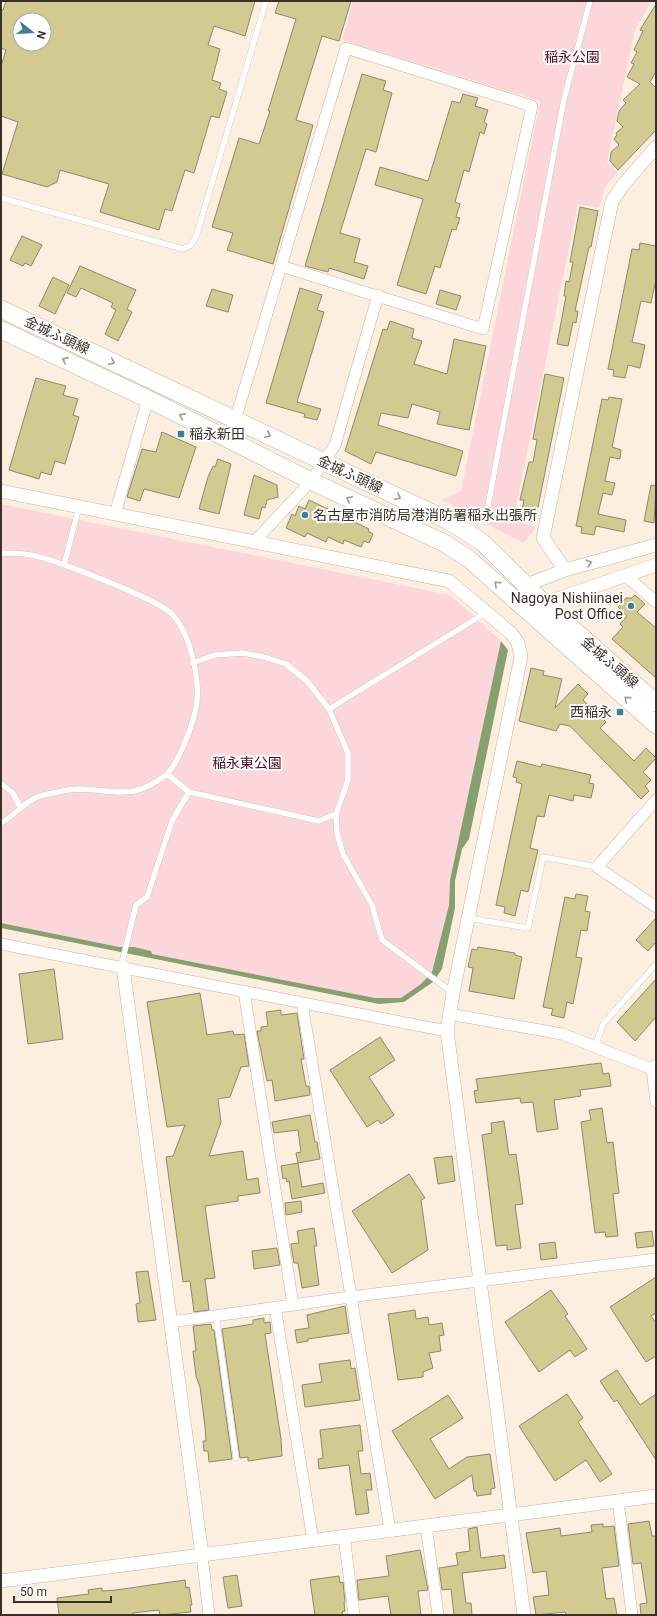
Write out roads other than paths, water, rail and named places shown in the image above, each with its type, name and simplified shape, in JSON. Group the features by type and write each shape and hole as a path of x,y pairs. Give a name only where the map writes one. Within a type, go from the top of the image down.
{"main road":[{"name":"金城ふ頭線","path":"1,309 449,521 482,542 544,603 656,702"},
{"name":"金城ふ頭線","path":"1,330 148,399 311,481 444,543 469,559 656,725"}],"street":[{"path":"235,420 346,48 532,106 484,329 281,266"},
{"path":"565,570 543,538 612,201 623,185 656,147"},
{"path":"254,542 311,481 335,445 378,295"},
{"path":"115,514 148,399"},
{"path":"1,491 449,581 512,634 518,643 521,657 453,993 447,1031 524,1615"},
{"path":"656,545 565,570 526,585 525,610 656,565"},
{"path":"625,575 656,602"},
{"path":"656,800 597,867 656,907"},
{"path":"1,944 123,963 244,991 447,1031"},
{"path":"123,963 209,1615"},
{"path":"244,991 293,1305"},
{"path":"302,1003 390,1530"},
{"path":"449,1014 562,1034 654,1067 656,1102"},
{"path":"171,1322 350,1297 656,1259"},
{"path":"275,1308 313,1540"},
{"path":"1,1581 656,1496"},
{"path":"618,1500 632,1615"},
{"path":"426,1525 438,1615"},
{"path":"344,1536 354,1615"}],"lane":[{"path":"1,198 183,249 191,245 196,237 266,1"},
{"path":"485,522 564,99 590,1"},
{"path":"64,565 79,507"},
{"path":"1,552 31,555 64,565 137,594 172,614 183,633 193,663 199,690 187,741 167,774 147,787 130,793 78,789 42,796 20,807 1,823"},
{"path":"329,709 487,612"},
{"path":"193,663 215,655 243,653 264,657 286,664 307,681 329,709 348,753 348,780 336,814 337,833 343,854 372,905 382,940 453,993"},
{"path":"167,774 189,792 319,821 336,814"},
{"path":"1,783 14,793 20,807"},
{"path":"123,963 136,905 147,897 172,821 189,792"},
{"path":"468,918 528,928 543,857 597,867"},
{"path":"595,1047 603,1024 656,964"},
{"path":"216,1316 236,1458"}],"place":[{"name":"稲永新田","path":"181,434"},
{"name":"名古屋市消防局港消防署稲永出張所","path":"305,515"},
{"name":"Nagoya Nishiinaei Post Office","path":"631,606"},
{"name":"西稲永","path":"620,712"}],"park label":[{"name":"稲永公園","path":"572,57"},
{"name":"稲永東公園","path":"247,763"}]}
